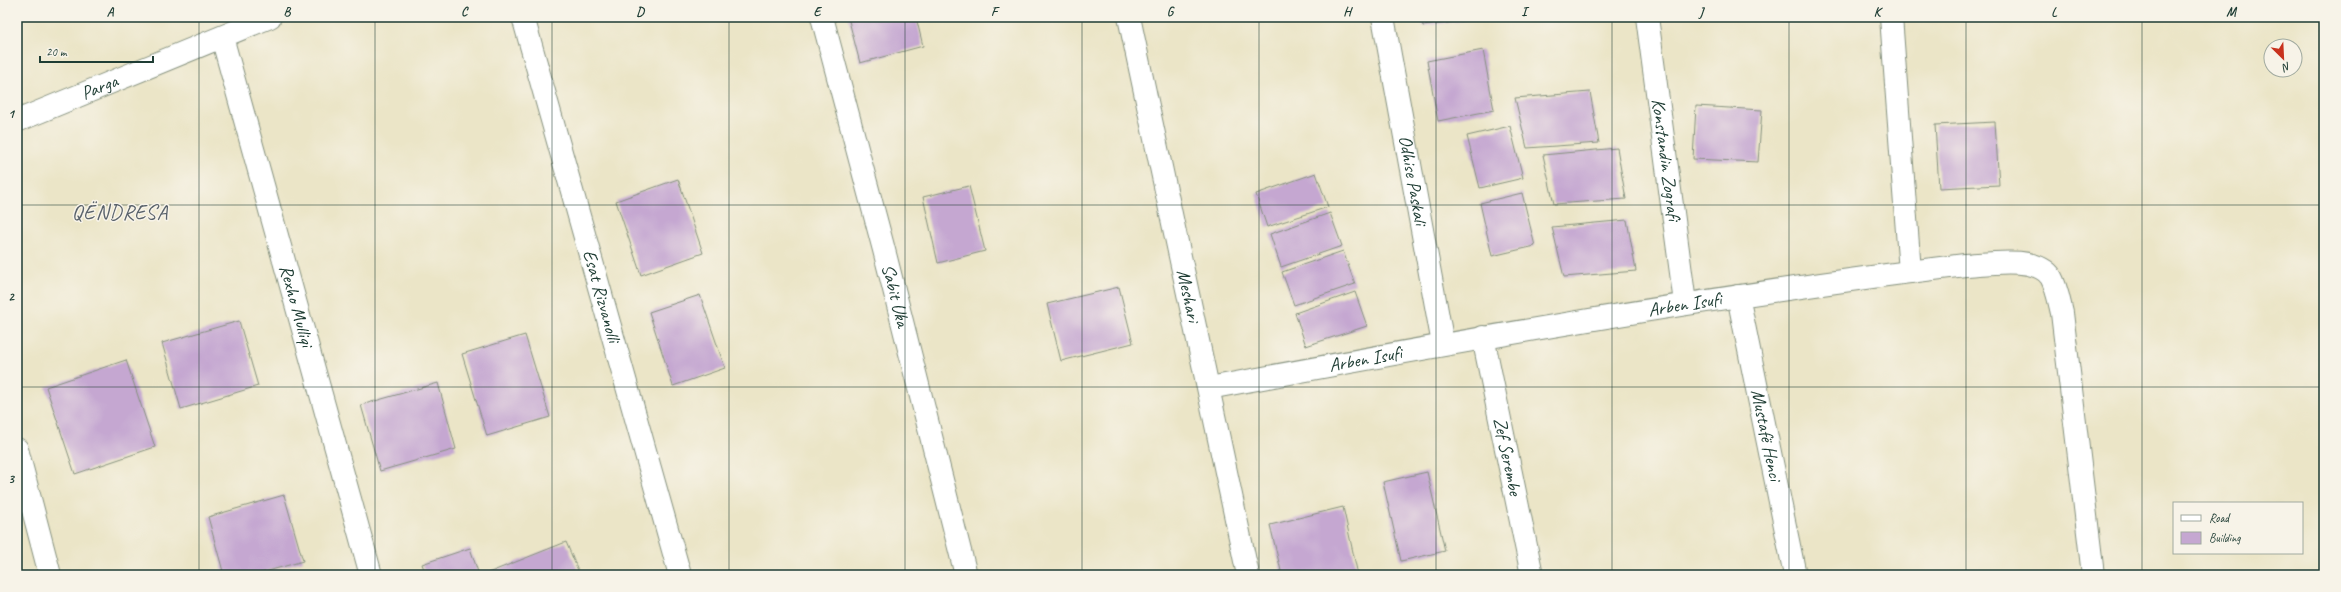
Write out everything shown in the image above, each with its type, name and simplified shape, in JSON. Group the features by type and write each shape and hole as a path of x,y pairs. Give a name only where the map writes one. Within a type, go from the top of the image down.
{"street":[{"name":"Parga","path":"17,121 270,17"},
{"name":"Esat Rizvanolli","path":"523,17 680,575"},
{"name":"Sabit Uka","path":"822,17 884,250 966,575"},
{"name":"Meshari","path":"1129,17 1248,575"},
{"name":"Odhise Paskali","path":"1383,17 1443,344"},
{"name":"Konstandin Zografi","path":"1647,17 1685,303"},
{"path":"1891,17 1910,272"},
{"name":"Rexho Mulliqi","path":"222,37 371,575"},
{"name":"Arben Isufi","path":"1208,388 1443,344 1685,303 1910,272 2011,262 2038,265 2050,276 2057,292 2062,313 2093,575"},
{"name":"Mustafë Henci","path":"1738,296 1795,575"},
{"name":"Zef Serembe","path":"1483,338 1532,575"},
{"path":"17,449 50,575"}],"building":[{"path":"848,17 916,17 923,46 860,63"},
{"path":"964,17 974,17 965,20"},
{"path":"1421,17 1476,17 1476,19 1423,26"},
{"path":"1483,50 1494,110 1438,121 1427,61"},
{"path":"1590,92 1599,143 1527,148 1515,98"},
{"path":"1696,106 1762,110 1758,162 1693,159"},
{"path":"1995,122 1999,185 1939,188 1935,125"},
{"path":"1510,126 1523,178 1480,188 1467,136"},
{"path":"1617,148 1626,199 1554,204 1543,155"},
{"path":"1316,173 1328,207 1267,227 1256,194"},
{"path":"678,179 703,253 641,275 616,201"},
{"path":"969,186 985,251 938,263 923,197"},
{"path":"1522,193 1535,246 1492,256 1480,203"},
{"path":"1330,213 1342,246 1281,267 1270,234"},
{"path":"1627,220 1636,271 1564,277 1552,227"},
{"path":"1343,251 1355,284 1294,305 1282,272"},
{"path":"1119,287 1133,343 1061,361 1047,304"},
{"path":"1355,292 1367,326 1306,346 1295,313"},
{"path":"700,295 725,368 673,386 649,312"},
{"path":"239,321 258,386 181,409 162,343"},
{"path":"525,335 550,417 487,436 462,354"},
{"path":"126,360 155,447 75,474 46,387"},
{"path":"438,383 456,449 380,471 361,405"},
{"path":"1427,472 1445,551 1401,561 1383,482"},
{"path":"284,495 303,561 254,575 224,575 208,517"},
{"path":"1343,507 1358,575 1282,575 1270,525"},
{"path":"566,542 580,575 489,575 488,573"},
{"path":"470,548 479,575 426,575 422,564"}],"district":[{"name":"QËNDRESA","path":"120,212"}]}
